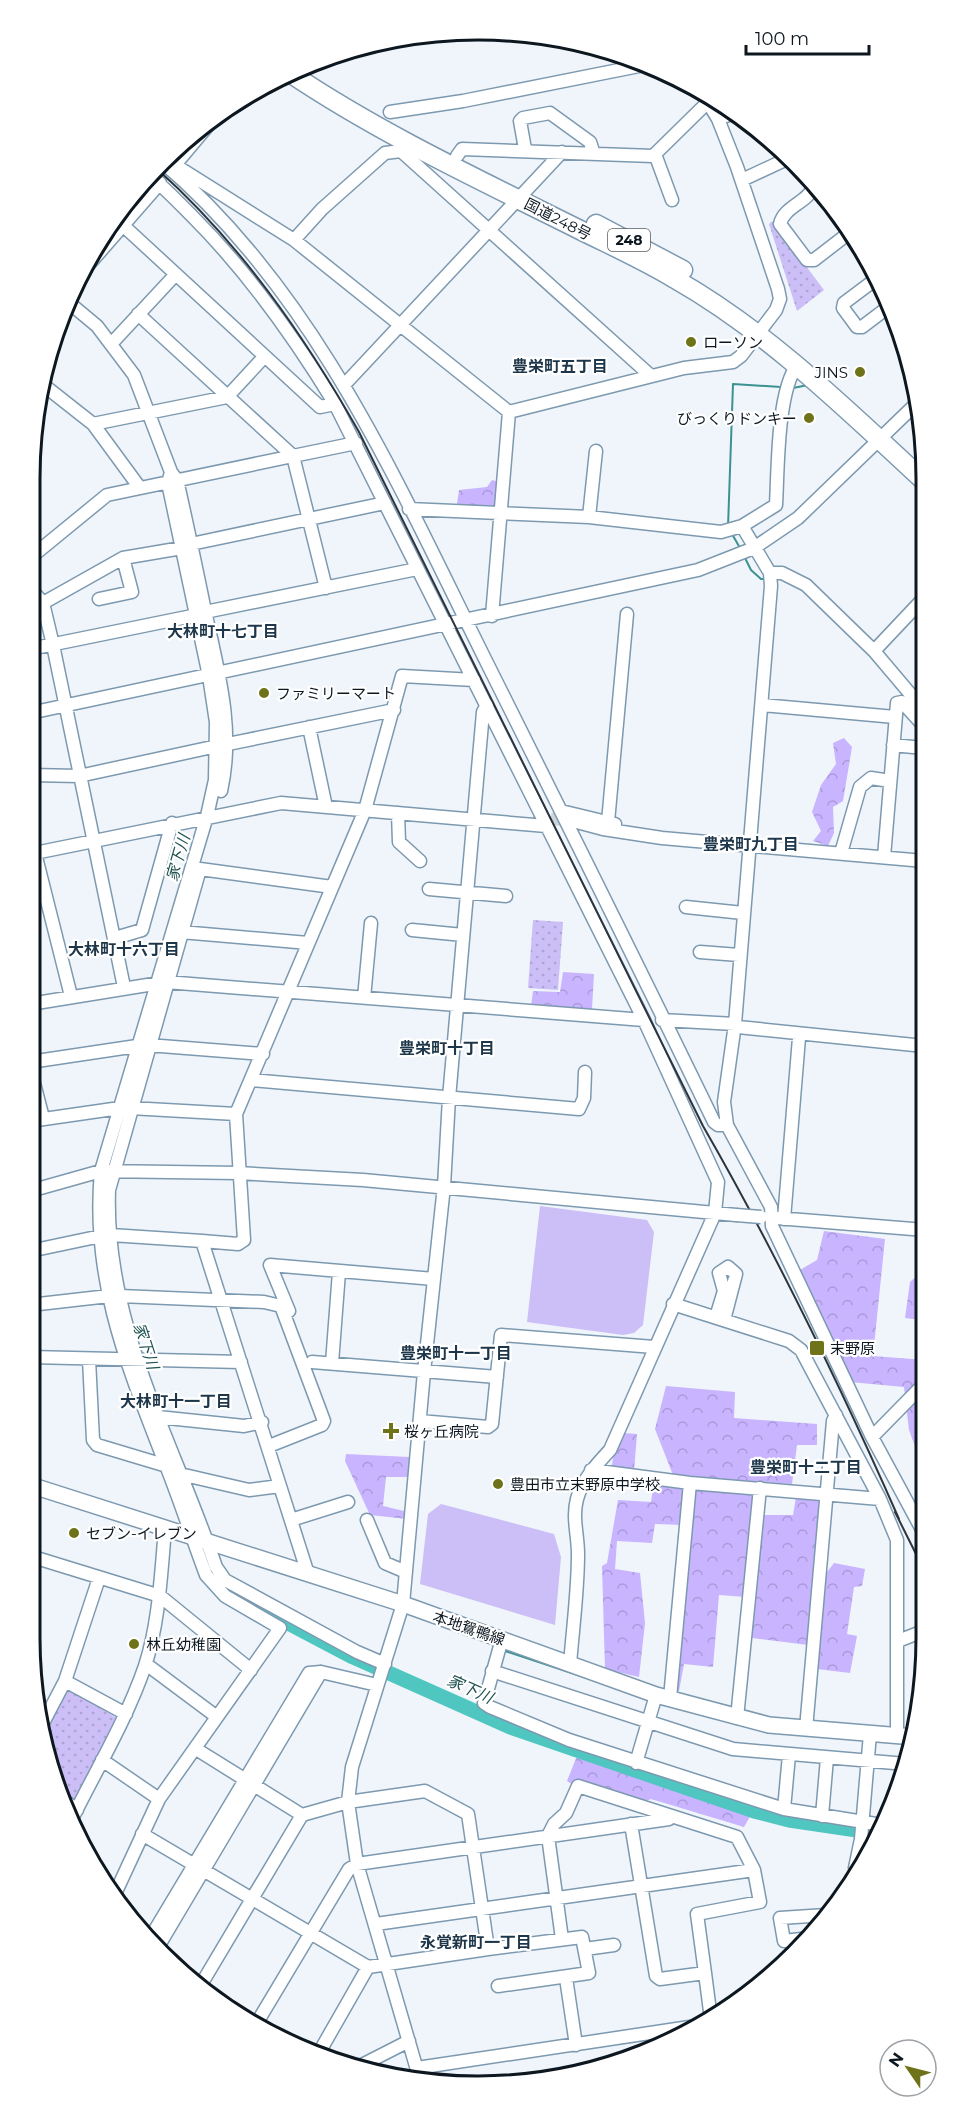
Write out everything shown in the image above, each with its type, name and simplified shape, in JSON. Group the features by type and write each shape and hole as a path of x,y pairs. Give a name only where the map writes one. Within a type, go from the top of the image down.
{"highway":[{"name":"国道248号","path":"311,74 356,103 457,156 521,194"},
{"name":"国道248号","path":"300,79 410,150 521,194 663,258 702,280 762,329 798,364 915,459"},
{"name":"国道248号","path":"762,329 805,356 916,471"}],"main road":[{"name":"本地鴛鴨線","path":"40,1488 404,1604 663,1696 737,1718 806,1729 904,1736"}],"street":[{"path":"390,112 473,99 629,68"},
{"path":"654,155 703,103"},
{"path":"509,412 684,368 733,362 776,310 780,299 778,289 742,180 711,108"},
{"path":"525,149 520,121 523,118 550,113 590,142 593,151"},
{"path":"718,119 724,117"},
{"path":"457,156 462,149 593,151 654,155"},
{"path":"294,240 322,208 385,153 410,150 490,229 651,376"},
{"path":"345,384 562,152"},
{"path":"654,155 672,200"},
{"path":"742,180 780,163"},
{"path":"172,166 294,240 509,412"},
{"path":"171,167 222,221 260,266 345,384 561,811 572,826 714,1122 718,1125 727,1125"},
{"path":"157,181 215,239 252,283 289,333 356,443 644,1020 718,1182 715,1213 610,1450 591,1470 577,1498 574,1520 578,1551 577,1589 570,1664"},
{"path":"136,206 160,183"},
{"path":"810,194 782,215 780,224 807,260 814,260 843,237"},
{"path":"122,225 320,407 334,404"},
{"path":"112,343 176,274"},
{"path":"870,284 844,303 843,308 857,327 862,327 882,312"},
{"path":"75,308 97,326 112,343 134,375 172,479 214,674 223,745 211,815 200,869 181,932 161,983"},
{"path":"138,315 293,456 326,588"},
{"path":"93,424 227,397 264,357"},
{"path":"409,508 589,517 721,532 742,526 776,505 784,398 788,379 798,364"},
{"path":"50,390 93,424 140,488"},
{"path":"40,711 466,622 698,570 754,548 798,518 910,410"},
{"path":"492,616 509,412"},
{"path":"40,550 107,495 172,479 356,443"},
{"path":"589,517 596,451"},
{"path":"43,603 123,558 309,521 385,503"},
{"path":"742,526 770,573 762,705 739,955 735,1024 724,1102 727,1125 771,1207 772,1226 872,1437 916,1518"},
{"path":"99,598 132,592 123,558"},
{"path":"40,648 417,569"},
{"path":"770,573 782,573 806,585 874,651 916,701"},
{"path":"40,600 43,603 53,645 124,987"},
{"path":"874,651 916,606"},
{"path":"608,822 627,614"},
{"path":"40,1249 106,1236 238,1244 244,1240 236,1114 264,1054 365,810 402,676 474,680"},
{"path":"884,857 897,703 902,702 916,717"},
{"path":"417,2071 388,1964 357,1864 348,1802 352,1767 404,1604 424,1372 444,1186 466,892 483,712 487,705"},
{"path":"762,705 895,717"},
{"path":"40,775 79,776 394,710"},
{"path":"309,728 326,807"},
{"path":"893,745 916,747"},
{"path":"840,853 860,787 871,778 890,781"},
{"path":"40,851 211,815 281,803 546,826"},
{"path":"561,811 644,829 658,837 916,860"},
{"path":"398,813 399,842 420,861"},
{"path":"118,1887 159,1799 280,1628 216,1589 206,1575 201,1540 180,1474 158,1418 115,1326 115,1296 106,1236 98,1202 211,815"},
{"path":"473,819 484,816 533,817"},
{"path":"115,938 142,930 172,823"},
{"path":"572,826 649,843 658,837"},
{"path":"200,869 332,887"},
{"path":"40,879 71,996"},
{"path":"429,889 506,896"},
{"path":"686,907 743,913"},
{"path":"364,998 371,923"},
{"path":"412,930 463,935"},
{"path":"181,932 308,943"},
{"path":"700,952 739,955"},
{"path":"40,1002 124,987 161,983 644,1020"},
{"path":"664,1020 735,1024 738,1027 848,1040 916,1045"},
{"path":"772,1218 799,1038"},
{"path":"40,1061 143,1046 264,1054"},
{"path":"252,1080 579,1109 584,1098 585,1072"},
{"path":"40,1106 43,1118"},
{"path":"40,1119 125,1108 236,1114"},
{"path":"40,1188 107,1171 238,1173 444,1186 736,1215 916,1229"},
{"path":"202,1242 262,1422 308,1574"},
{"path":"269,1446 317,1427 324,1421 270,1264 434,1279"},
{"path":"332,1363 339,1272"},
{"path":"40,1304 115,1296 276,1304 288,1311 312,1362 333,1422"},
{"path":"673,1304 789,1341 797,1347 836,1414 880,1499 897,1540 897,1735"},
{"path":"420,1421 488,1427 492,1424 501,1335 654,1347"},
{"path":"40,1357 241,1362"},
{"path":"89,1359 93,1440 97,1445 167,1466"},
{"path":"130,1359 167,1466 201,1540 225,1580 239,1590 357,1652 385,1664"},
{"path":"312,1362 497,1377"},
{"path":"872,1437 916,1392"},
{"path":"806,1729 833,1421 836,1414"},
{"path":"158,1418 244,1426 262,1422"},
{"path":"591,1470 690,1483 880,1499"},
{"path":"180,1474 249,1490 280,1486"},
{"path":"636,1763 648,1722 663,1696 690,1483"},
{"path":"737,1718 760,1488"},
{"path":"291,1520 348,1502"},
{"path":"367,1520 385,1563 406,1572"},
{"path":"76,1810 126,1714 146,1664 159,1596 165,1529"},
{"path":"40,1559 159,1596 251,1670"},
{"path":"47,1714 65,1681 99,1578"},
{"path":"898,1637 916,1632"},
{"path":"502,1639 483,1703 569,1740 784,1809 873,1824"},
{"path":"146,1664 217,1718"},
{"path":"492,1671 733,1749 897,1764"},
{"path":"162,1940 244,1779 309,1673 321,1672 377,1685"},
{"path":"155,1932 256,1785 321,1672"},
{"path":"65,1681 126,1714"},
{"path":"857,1858 870,1734"},
{"path":"196,1749 302,1815"},
{"path":"784,1809 789,1755"},
{"path":"822,1816 827,1758"},
{"path":"102,1760 159,1799"},
{"path":"562,1939 548,1836 554,1824 566,1813 578,1786 737,1838 754,1870 760,1902 697,1914 710,2009"},
{"path":"204,1979 302,1815 348,1802 425,1791 468,1814 471,1847 488,1949"},
{"path":"260,2018 349,1869 357,1864 673,1818"},
{"path":"631,1824 656,1976 660,1979 705,1973"},
{"path":"142,1834 368,1967 582,1937 589,1973 498,1986"},
{"path":"376,1924 754,1870"},
{"path":"794,1940 784,1941 780,1918 815,1916"},
{"path":"585,1949 615,1945"},
{"path":"323,2046 368,1967"},
{"path":"566,1978 576,2044"},
{"path":"426,2073 576,2044 673,2029"},
{"path":"368,2062 409,2041"}],"green space":[{"path":"492,480 499,482 497,507 457,504 459,490 487,487"},
{"path":"844,738 852,747 843,801 833,807 834,833 828,846 813,841 821,831 812,812 821,785 836,764 833,743"},
{"path":"563,972 594,974 592,1009 531,1007 533,991 560,992"},
{"path":"824,1231 885,1239 873,1356 916,1359 916,1449 909,1430 904,1387 850,1382 798,1271 817,1260"},
{"path":"916,1277 916,1319 905,1318 910,1282"},
{"path":"666,1386 735,1392 734,1418 817,1424 817,1445 797,1445 792,1484 673,1475 655,1429"},
{"path":"624,1433 637,1434 634,1471 611,1470 614,1453"},
{"path":"346,1454 409,1457 411,1477 386,1477 383,1506 408,1512 407,1519 370,1515 345,1461"},
{"path":"654,1482 686,1487 683,1525 655,1524 652,1543 617,1541 615,1569 640,1573 645,1623 639,1677 605,1669 602,1566 607,1563 618,1500 651,1502"},
{"path":"692,1486 757,1492 746,1597 719,1595 713,1667 684,1664 679,1691 673,1691"},
{"path":"796,1497 822,1500 808,1645 752,1638 762,1515 793,1515"},
{"path":"834,1563 865,1569 862,1586 854,1587 847,1634 857,1636 850,1673 817,1669 824,1576"},
{"path":"577,1756 752,1813 744,1827 651,1799 641,1803 573,1785 567,1781"}],"shaded area":[{"path":"772,221 824,290 797,311 769,224"},
{"path":"533,920 563,922 558,990 528,988"},
{"path":"540,1206 647,1220 654,1232 643,1325 634,1333 623,1335 527,1322"},
{"path":"441,1504 554,1534 561,1557 555,1625 420,1584 428,1514"},
{"path":"70,1689 118,1719 74,1801 55,1751 49,1722 65,1691"}],"waterway":[{"path":"728,527 733,384 781,387"},
{"path":"793,388 808,385"},
{"path":"732,534 740,548"},
{"path":"744,556 751,570 761,579 765,579"},
{"path":"865,650 879,666"},
{"name":"家下川","path":"222,1585 227,1591 353,1657 510,1727 754,1811 789,1820 870,1832"},
{"path":"505,1651 599,1682"}],"tunnel":[{"path":"533,817 573,821"}],"railway":[{"path":"163,175 187,197 243,259 316,360 359,432 703,1126 806,1320 899,1519"},
{"path":"895,1512 916,1554"}],"place":[{"name":"ローソン","path":"691,342"},
{"name":"JINS","path":"860,372"},
{"name":"びっくりドンキー","path":"809,418"},
{"name":"ファミリーマート","path":"264,693"},
{"name":"末野原","path":"817,1348"},
{"name":"桜ヶ丘病院","path":"391,1431"},
{"name":"豊田市立末野原中学校","path":"498,1484"},
{"name":"セブン-イレブン","path":"74,1533"},
{"name":"林丘幼稚園","path":"134,1644"}],"district":[{"name":"豊栄町五丁目","path":"560,366"},
{"name":"大林町十七丁目","path":"223,631"},
{"name":"豊栄町九丁目","path":"751,844"},
{"name":"大林町十六丁目","path":"124,949"},
{"name":"豊栄町十丁目","path":"447,1048"},
{"name":"豊栄町十一丁目","path":"456,1353"},
{"name":"大林町十一丁目","path":"176,1401"},
{"name":"豊栄町十二丁目","path":"806,1467"},
{"name":"永覚新町一丁目","path":"476,1942"}]}
